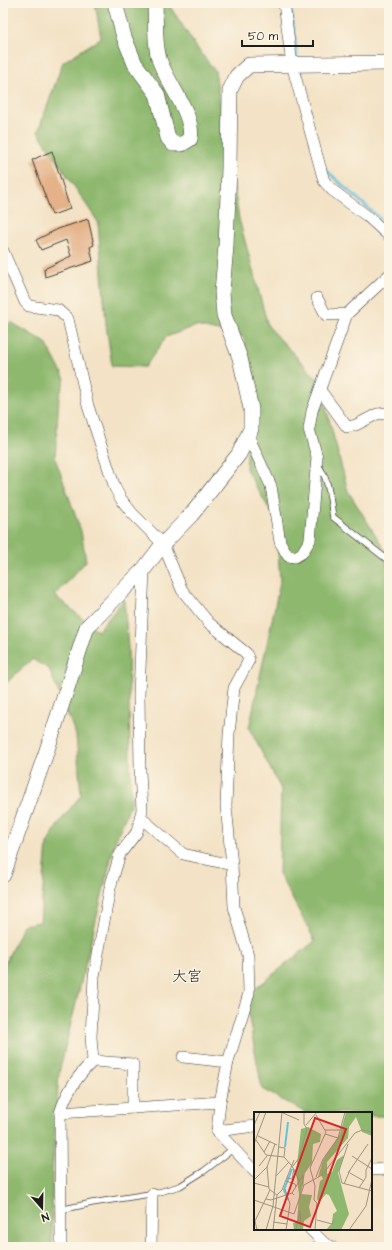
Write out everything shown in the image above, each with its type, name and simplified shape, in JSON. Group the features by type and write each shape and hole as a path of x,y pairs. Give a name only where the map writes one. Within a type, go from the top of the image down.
{"street":[{"path":"115,3 124,37 135,64 157,94 168,138 173,144 182,144 190,139 190,127 181,104 159,58 156,38 155,3"},
{"path":"284,3 292,65 324,181 332,190 367,216 389,236"},
{"path":"389,63 249,65 237,76 230,90 229,176 222,292 224,315 240,358 251,409 251,442 271,486 280,542 288,556 295,557 302,553 310,540 317,457 309,430 312,411 347,314 389,274"},
{"path":"3,251 25,302 29,306 58,310 68,319 88,406 115,488 121,499 132,513 163,544 182,590 209,622 246,652 249,660 234,688 229,734 226,806 232,865 234,907 248,955 249,992 228,1062 220,1102 217,1131"},
{"path":"317,298 326,315 347,314"},
{"path":"320,390 347,427 356,425 377,414 389,413"},
{"path":"3,875 45,756 87,627 144,569 163,544 192,514 239,454 251,429"},
{"path":"93,1061 91,1037 94,977 110,888 120,854 137,832 142,810 139,695 144,569"},
{"path":"140,817 183,854 232,865"},
{"path":"183,1057 228,1062"},
{"path":"61,1247 60,1114 64,1099 81,1072 93,1061 133,1064 133,1108"},
{"path":"60,1114 220,1102"},
{"path":"217,1131 254,1126"},
{"path":"217,1131 254,1171"},
{"path":"372,1170 389,1169"},
{"path":"151,1247 152,1194"},
{"path":"311,1230 324,1243 332,1247"}],"lane":[{"path":"316,464 321,469 329,494 333,517 389,561"},
{"path":"60,1210 152,1194 180,1186 204,1171 234,1148"}],"green space":[{"path":"95,3 173,3 169,5 195,45 215,71 239,219 268,326 319,381 348,491 385,550 389,575 389,1116 372,1116 372,1112 304,1112 262,1089 245,997 315,941 279,874 281,789 249,728 280,582 276,521 246,469 250,400 244,337 196,326 166,337 145,367 112,366 106,324 98,222 38,132 63,62 101,38"},
{"path":"11,322 46,343 65,379 59,397 55,458 81,531 86,561 55,596 98,631 124,599 128,648 131,803 115,842 59,1073 52,1173 52,1247 3,1247 3,968 23,925 40,922 47,844 59,823 81,795 76,735 49,669 32,659 3,686 3,329"}],"building":[{"path":"52,151 70,209 52,215 32,160"},
{"path":"88,219 94,245 90,247 93,261 45,277 44,269 71,256 66,240 41,250 36,240 58,229"}],"waterway":[{"path":"290,3 298,61"},
{"path":"300,68 303,84"},
{"path":"326,170 389,227"}],"district":[{"name":"大宮","path":"187,976"}]}
